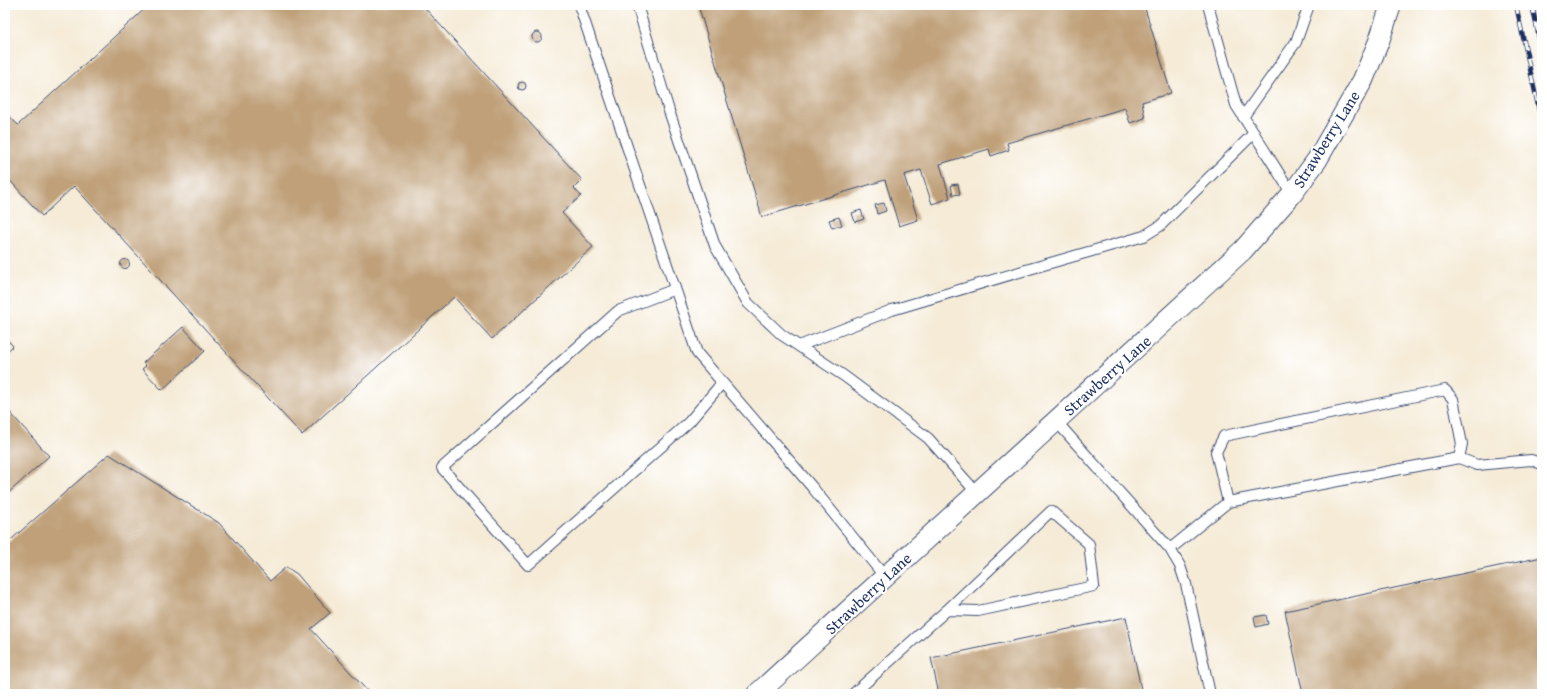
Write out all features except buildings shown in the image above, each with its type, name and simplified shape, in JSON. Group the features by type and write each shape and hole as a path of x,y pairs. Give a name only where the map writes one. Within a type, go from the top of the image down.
{"street":[{"name":"Strawberry Lane","path":"757,694 1243,250 1292,194 1317,160 1363,80 1391,5"}],"lane":[{"path":"579,5 697,353 812,487 885,577"},
{"path":"638,5 670,111 715,246 748,303 782,335 844,376 928,438 977,493"},
{"path":"1208,5 1236,105 1292,194"},
{"path":"1243,117 1296,42 1309,5"},
{"path":"799,346 892,310 1144,236 1160,226 1254,133"},
{"path":"675,289 618,311 442,468 528,565 689,422 722,383"},
{"path":"1228,502 1216,452 1224,436 1445,390 1453,399 1462,444 1458,458"},
{"path":"1056,421 1170,550 1180,566 1186,584 1210,694"},
{"path":"1170,550 1228,502 1458,458 1477,465 1531,460 1542,464"},
{"path":"853,694 947,610 1051,511 1089,544 1094,586 978,611 947,610"}],"railway":[{"path":"1516,5 1542,124"},
{"path":"1532,5 1542,52"}]}
